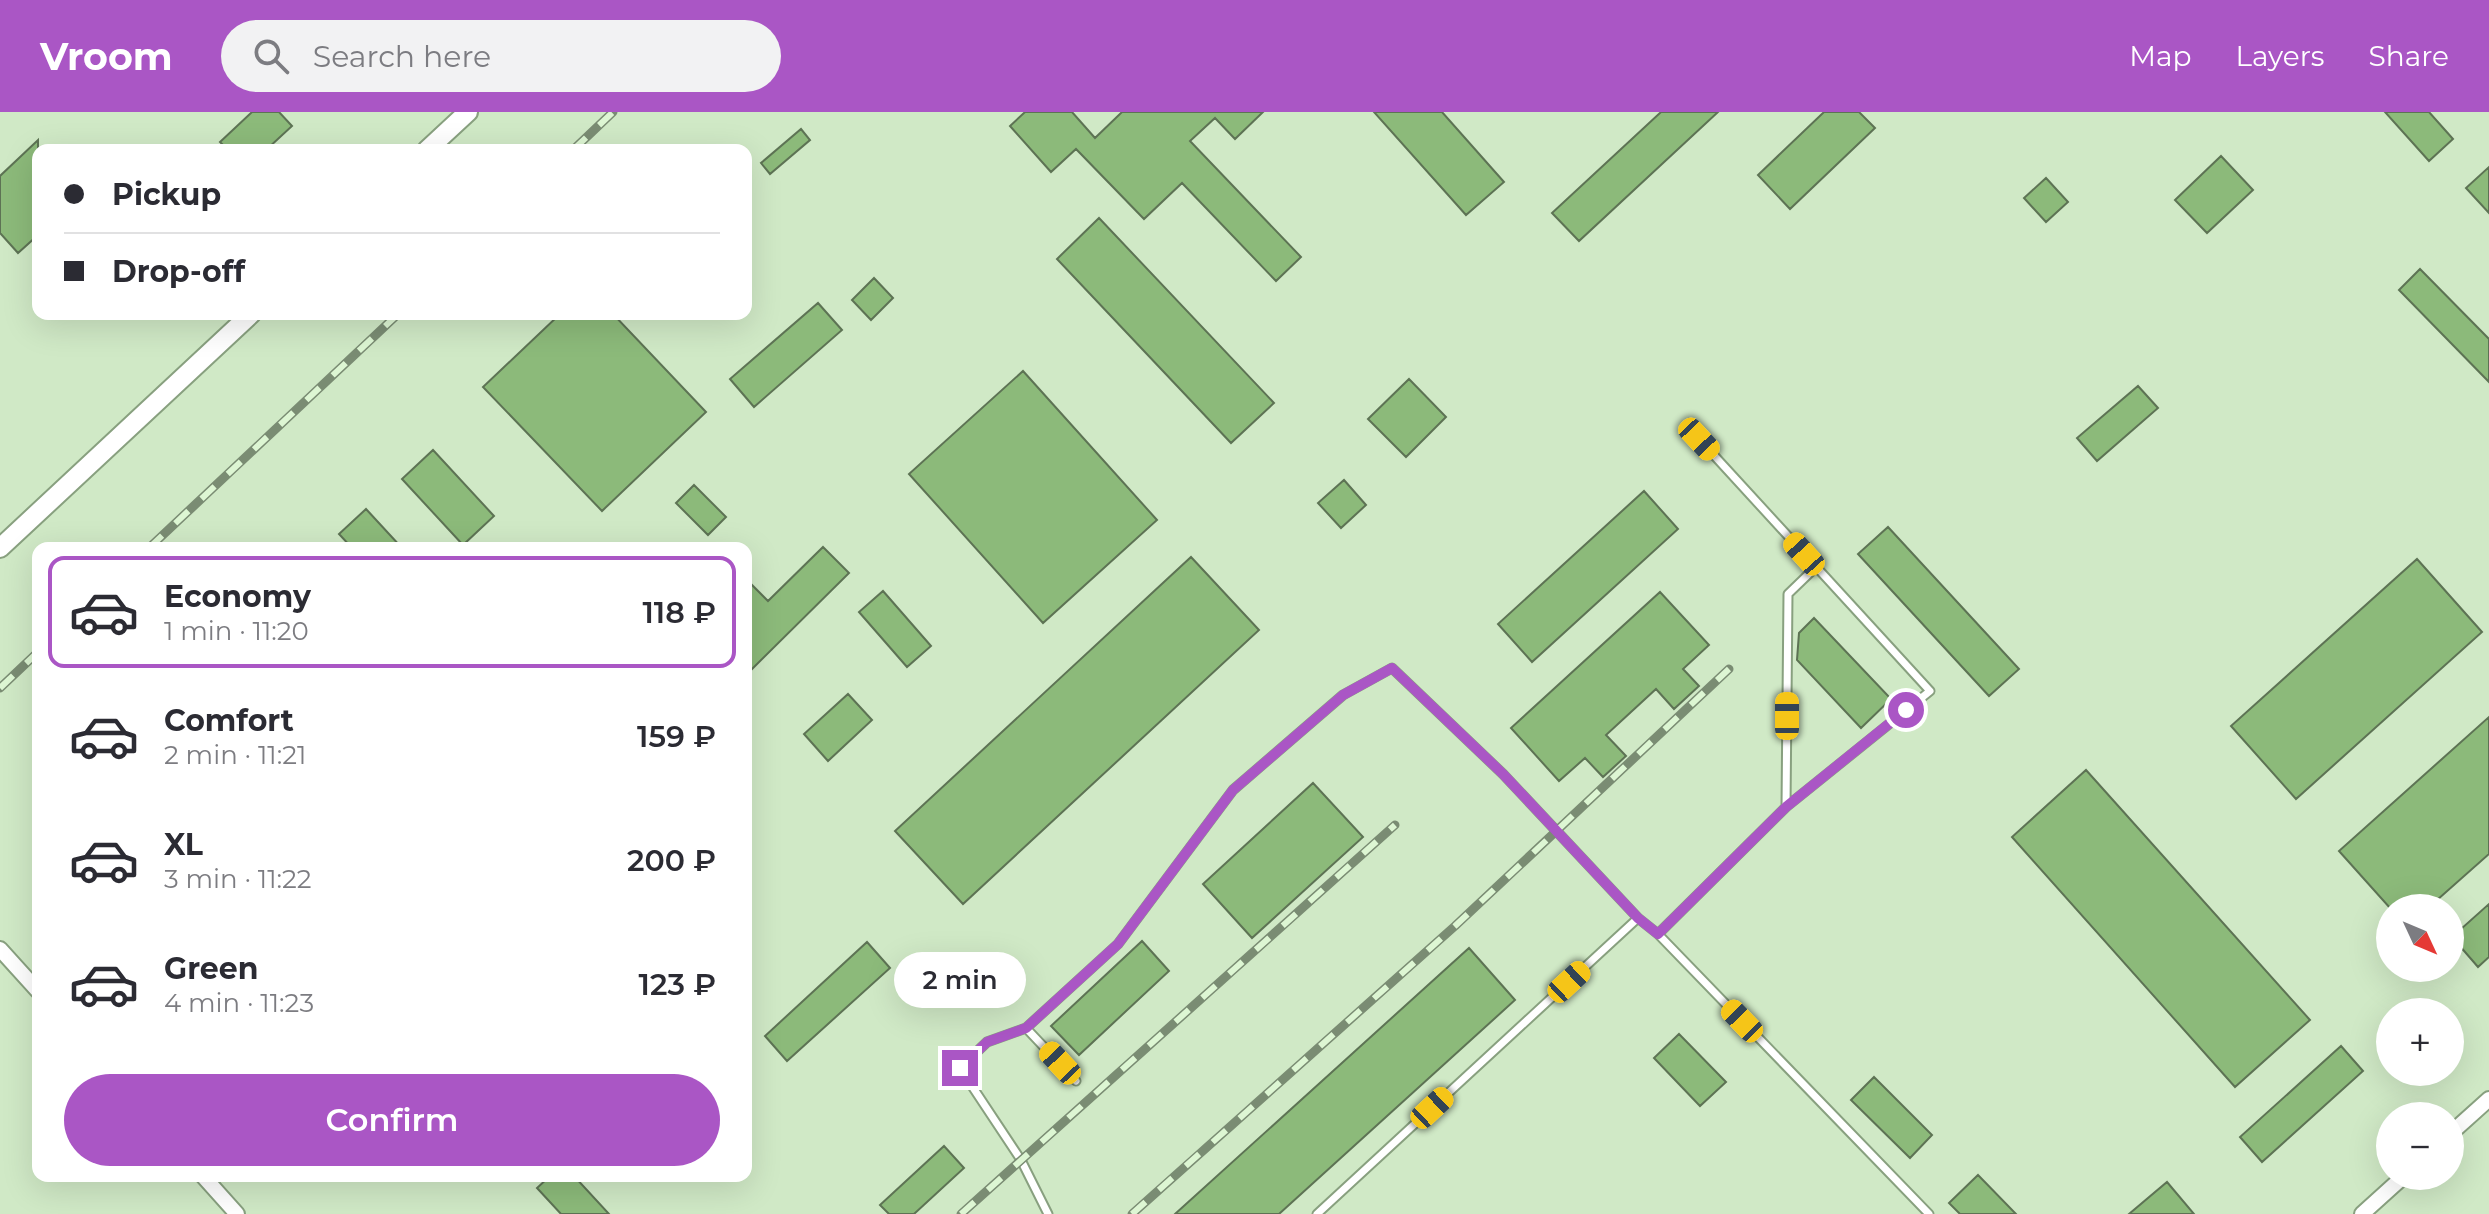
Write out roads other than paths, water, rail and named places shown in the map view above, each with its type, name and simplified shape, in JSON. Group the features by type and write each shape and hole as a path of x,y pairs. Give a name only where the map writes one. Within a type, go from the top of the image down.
{"street":[{"path":"433,144 468,112"},
{"path":"0,548 245,320"},
{"path":"0,949 32,984"},
{"path":"2464,1121 2489,1099"},
{"path":"208,1182 237,1214"},
{"path":"2362,1214 2389,1190"}],"lane":[{"path":"1658,934 1786,807 1930,691 1699,439"},
{"path":"1786,807 1788,594 1816,567"},
{"path":"1048,1214 1021,1160 960,1068 987,1042 1026,1028 1118,944 1233,790 1343,695 1392,668 1503,774 1638,918 1658,934 1929,1214"},
{"path":"1317,1214 1638,918"},
{"path":"1026,1028 1076,1081"}],"railway":[{"path":"579,144 613,112"},
{"path":"155,542 392,320"},
{"path":"0,688 32,658"},
{"path":"1132,1214 1455,926 1729,669"},
{"path":"961,1214 1395,825"}]}
